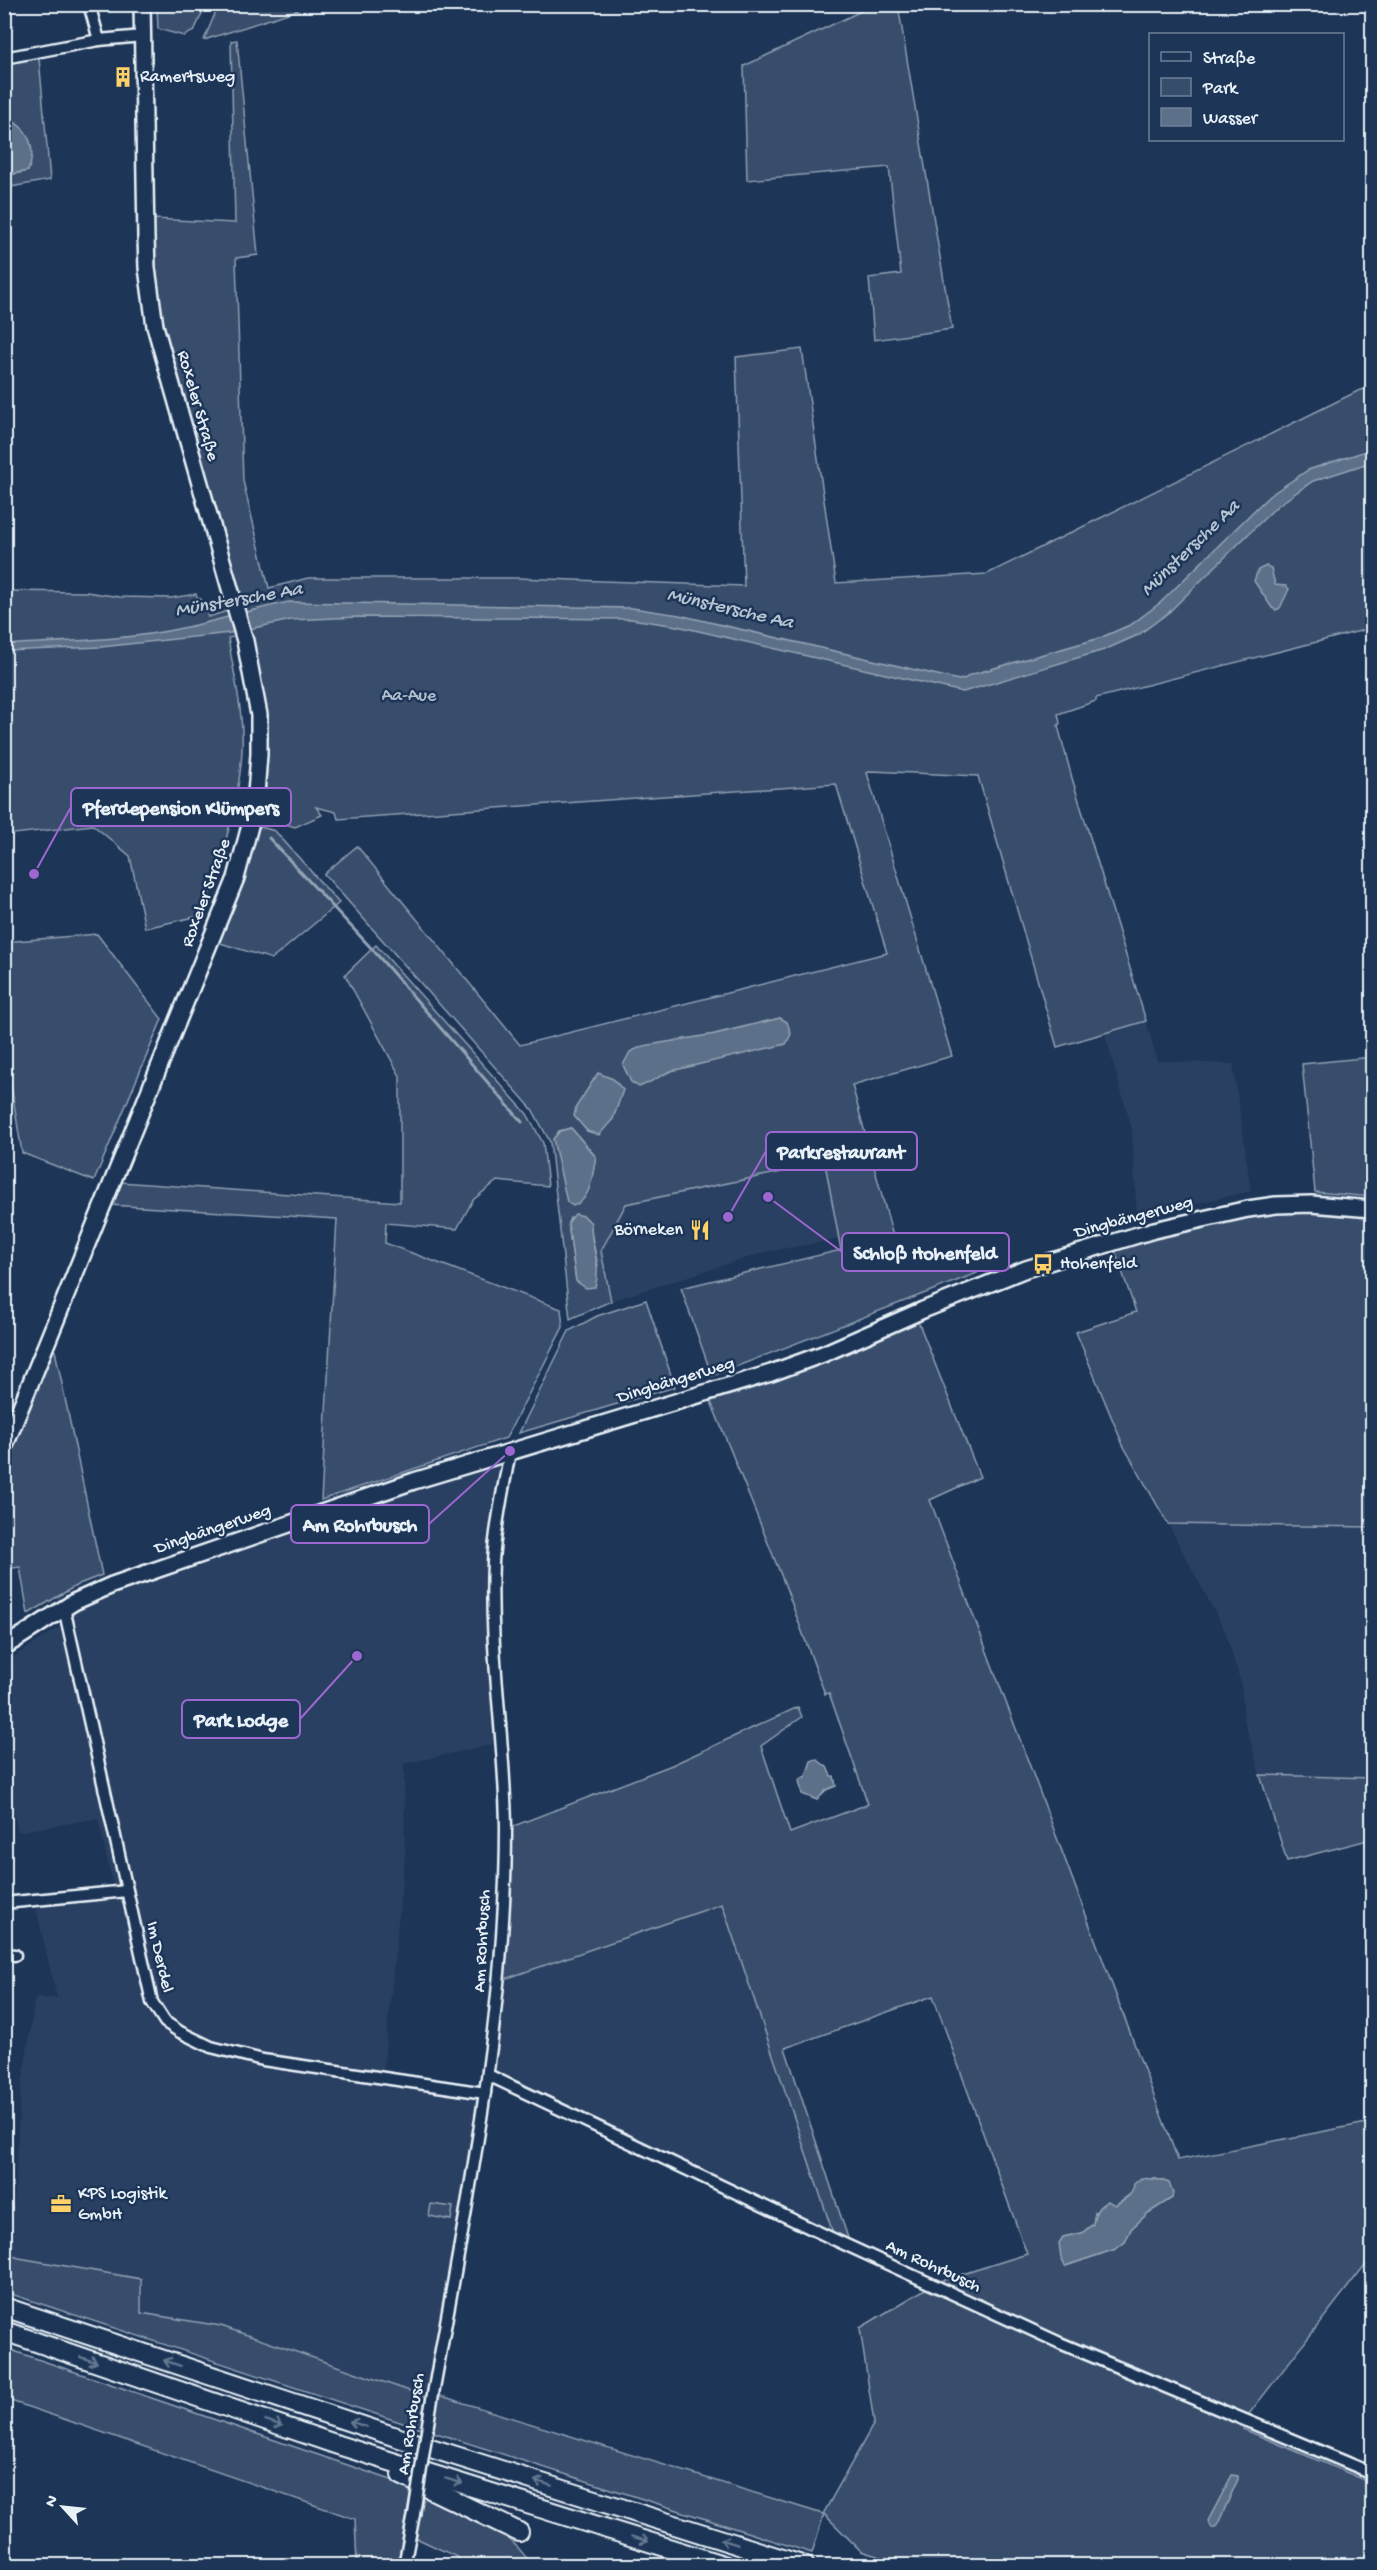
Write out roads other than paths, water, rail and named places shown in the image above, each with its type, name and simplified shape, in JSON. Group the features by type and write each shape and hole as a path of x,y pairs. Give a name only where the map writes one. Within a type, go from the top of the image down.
{"highway":[{"path":"4,2307 402,2439 805,2565"},
{"path":"4,2331 338,2445 726,2565"},
{"path":"338,2445 519,2532"}],"main road":[{"name":"Roxeler Straße","path":"4,1448 214,934 244,851 255,807 259,715 245,641 162,355 154,317 146,238 141,4"},
{"name":"Dingbängerweg","path":"4,1647 83,1596 112,1585 510,1451 771,1373 823,1354 1015,1273 1154,1230 1276,1205 1311,1204 1372,1209"}],"street":[{"path":"89,4 99,40"},
{"path":"4,58 99,40 143,36"},
{"name":"Am Rohrbusch","path":"404,2565 486,2093 499,1980 506,1828 497,1693 493,1561 510,1451"},
{"name":"Im Derdel","path":"64,1608 152,2002 165,2022 211,2047 263,2060 486,2093"},
{"path":"4,1902 127,1891"},
{"name":"Am Rohrbusch","path":"488,2075 831,2238 1050,2338 1372,2472"}],"water":[{"path":"9,119 27,134 32,155 28,171 5,175 5,121"},
{"path":"1372,449 1372,462 1313,481 1277,506 1168,613 1138,635 1104,650 963,692 677,626 631,619 358,617 291,620 230,633 101,647 5,651 5,645 138,636 289,602 632,608 679,615 959,680 1100,638 1132,624 1160,603 1269,496 1308,470"},
{"path":"1266,566 1271,568 1275,585 1286,586 1289,589 1280,608 1276,610 1272,608 1254,581 1258,570"},
{"path":"780,1018 787,1022 791,1034 786,1044 671,1071 639,1087 631,1082 623,1065 630,1052 643,1046 715,1034"},
{"path":"598,1073 613,1079 623,1090 613,1119 599,1135 587,1131 574,1116 576,1107"},
{"path":"571,1128 596,1157 588,1192 579,1203 573,1206 567,1202 553,1139 560,1131"},
{"path":"575,1214 584,1216 591,1223 597,1262 595,1287 586,1288 576,1281 568,1223"},
{"path":"816,1759 827,1767 831,1776 834,1776 836,1786 826,1790 817,1800 802,1794 799,1780 806,1776 811,1761"},
{"path":"1141,2178 1169,2183 1173,2193 1172,2198 1148,2213 1131,2229 1125,2242 1116,2249 1065,2266 1061,2258 1059,2243 1063,2237 1082,2233 1093,2224 1101,2205 1108,2201 1115,2205 1125,2199 1132,2192 1134,2184"},
{"path":"1232,2475 1238,2476 1238,2479 1217,2526 1212,2528 1208,2521"}],"waterway":[{"path":"269,838 373,950 522,1122"}],"place":[{"name":"Ramertsweg","path":"123,77"},
{"name":"Pferdepension Klümpers","path":"34,874"},
{"name":"Schloß Hohenfeld","path":"768,1197"},
{"name":"Parkrestaurant","path":"728,1217"},
{"name":"Börneken","path":"700,1230"},
{"name":"Hohenfeld","path":"1043,1264"},
{"name":"Am Rohrbusch","path":"510,1451"},
{"name":"Park Lodge","path":"357,1656"},
{"name":"KPS Logistik GmbH","path":"61,2204"}],"water label":[{"name":"Münstersche Aa","path":"1191,549"},
{"name":"Münstersche Aa","path":"239,601"},
{"name":"Münstersche Aa","path":"730,610"}],"park label":[{"name":"Aa-Aue","path":"409,696"}]}
